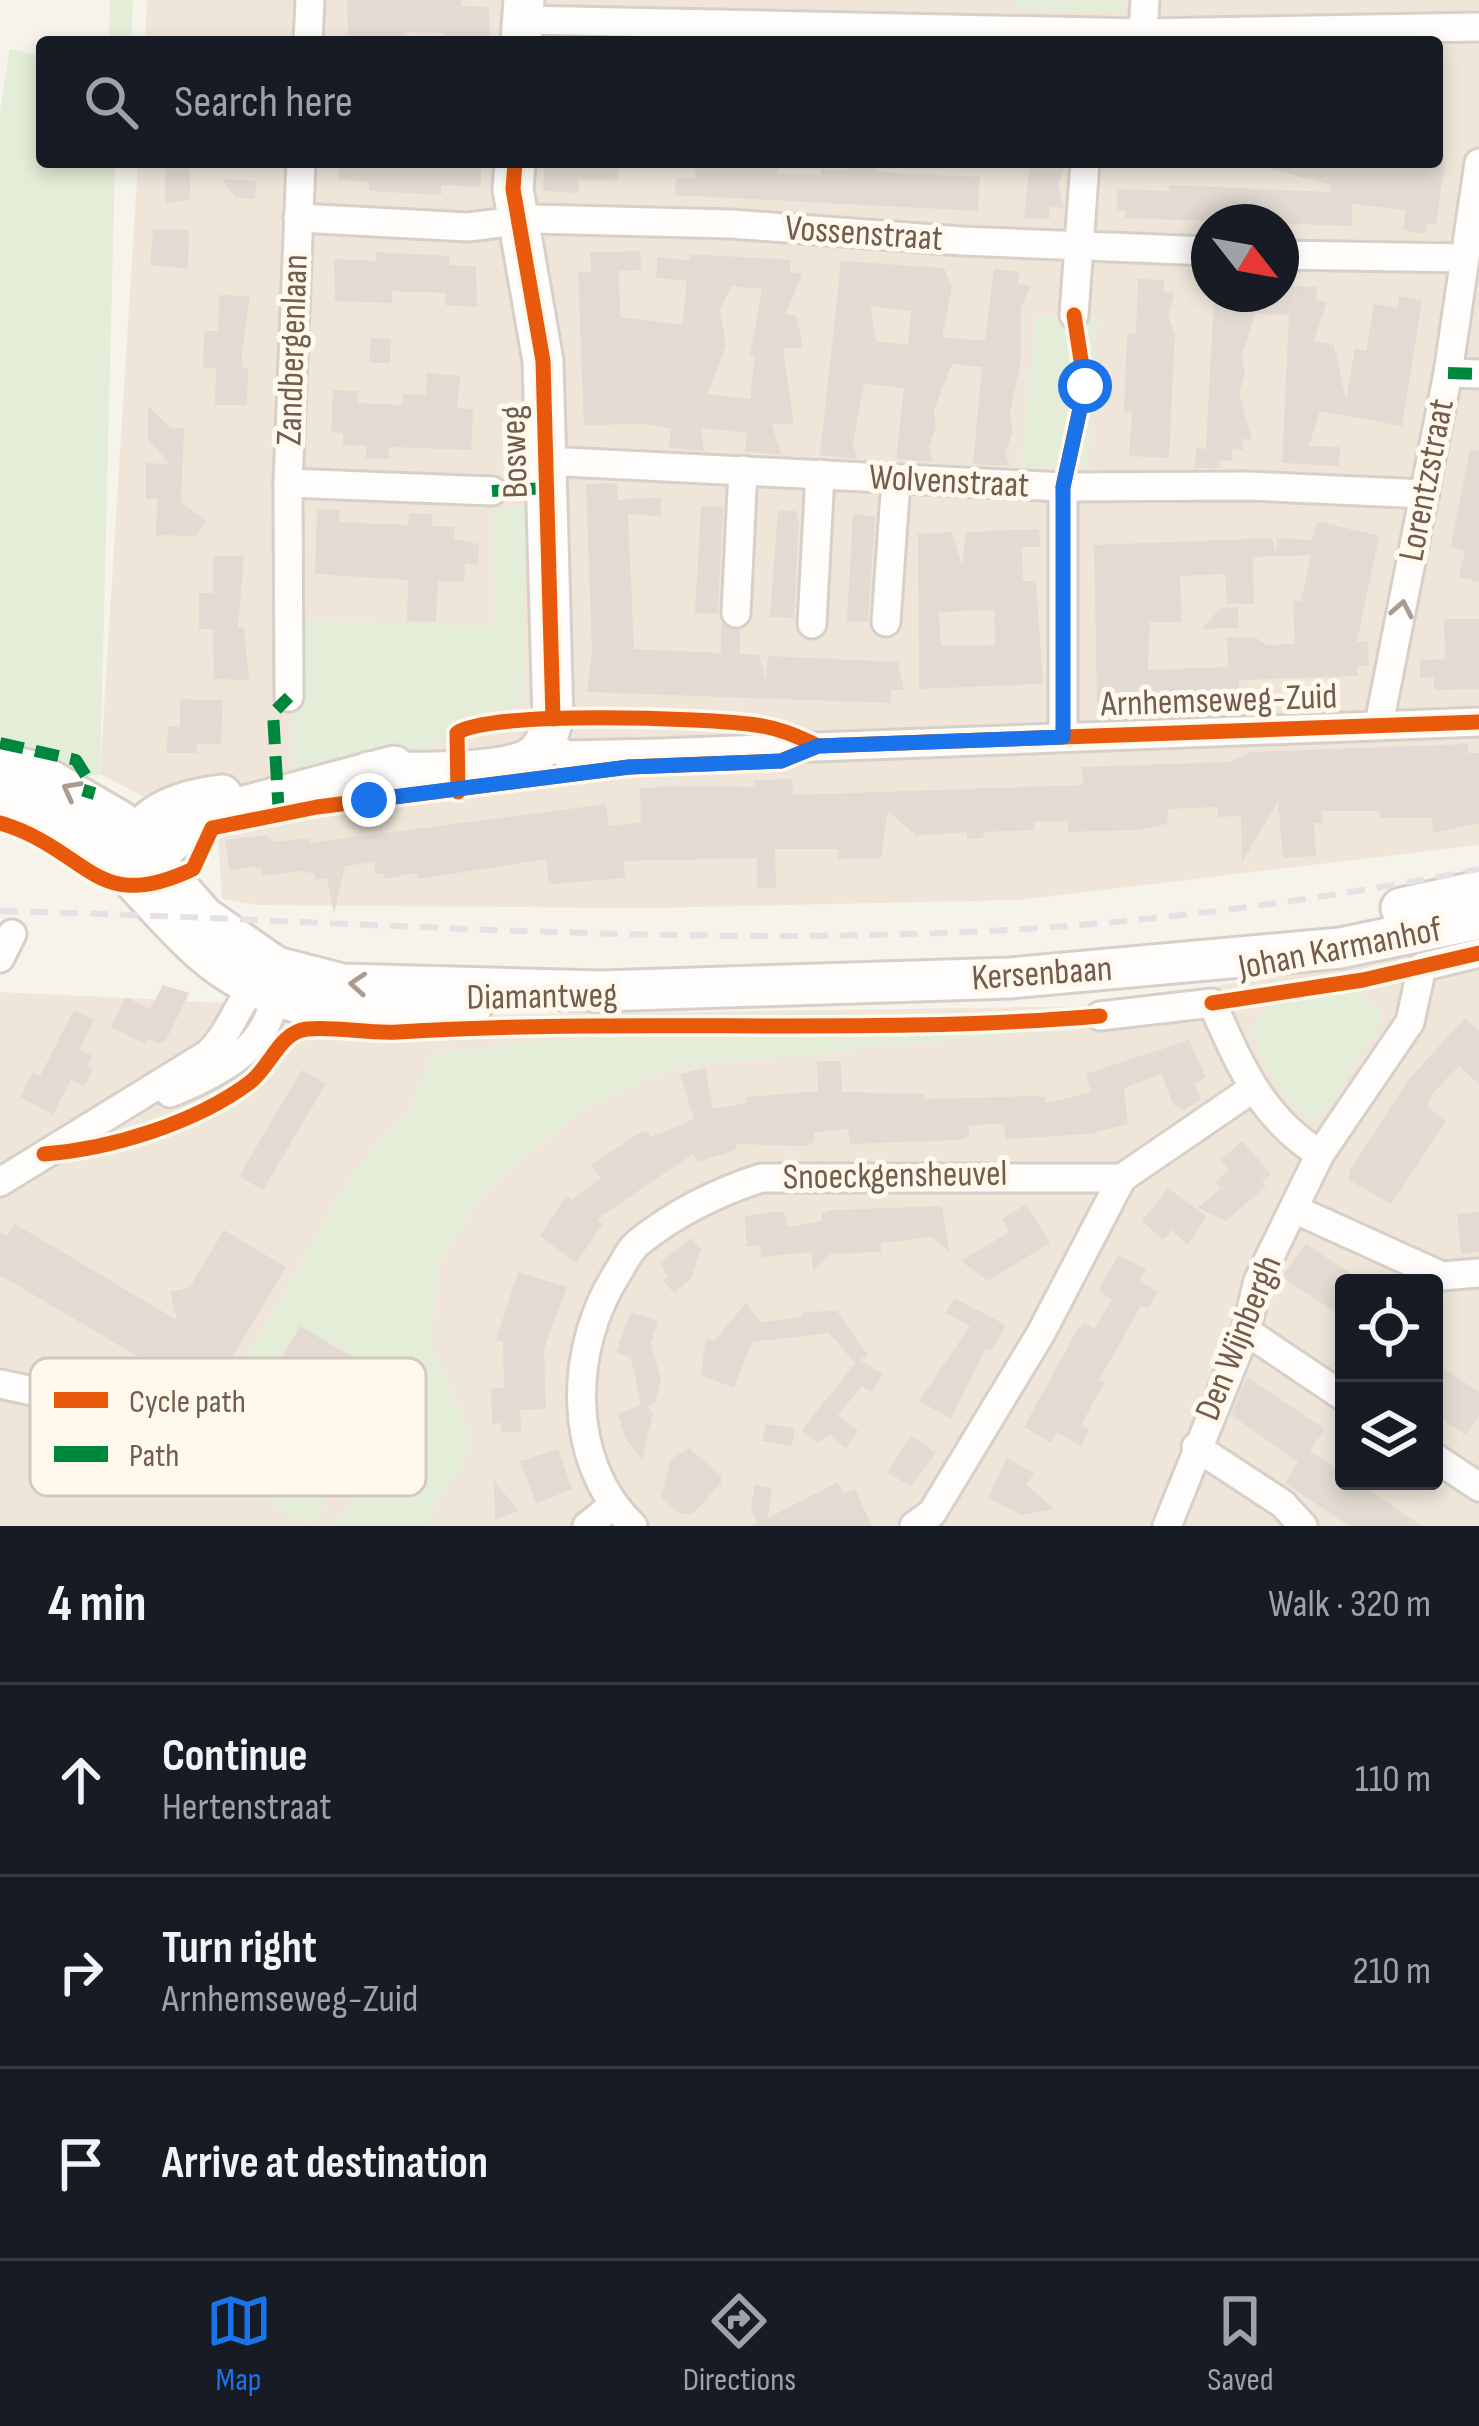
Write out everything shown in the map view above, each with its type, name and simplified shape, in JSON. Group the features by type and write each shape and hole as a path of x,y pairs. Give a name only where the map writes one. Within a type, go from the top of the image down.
{"main road":[{"name":"Bosweg","path":"515,168 518,220 530,260 543,361 553,719 545,742"},
{"name":"Arnhemseweg-Zuid","path":"136,853 181,801 279,794 454,751 545,742"},
{"path":"0,764 36,772 87,798 136,853"},
{"path":"0,796 30,803 136,853"},
{"name":"Kersenbaan","path":"136,853 194,944 268,984 359,1015 458,1010 601,992 1010,978 1156,966 1340,948 1479,919"},
{"path":"1156,966 1479,891"}],"street":[{"path":"308,36 310,0"},
{"path":"1143,33 1145,0"},
{"path":"522,21 1143,33 1479,27"},
{"name":"Lorentzstraat","path":"1378,724 1448,373 1479,163"},
{"name":"Zandbergenlaan","path":"289,698 288,483 301,168"},
{"path":"1073,315 1084,168"},
{"name":"Zandbergenlaan","path":"298,218 468,227 518,220"},
{"name":"Vossenstraat","path":"518,220 731,224 1191,250"},
{"path":"1299,255 1464,258"},
{"path":"1448,373 1479,374"},
{"name":"Wolvenstraat","path":"546,461 1063,487 1424,494"},
{"path":"736,613 743,470"},
{"path":"812,624 820,474"},
{"path":"886,622 896,480"},
{"name":"Zandbergenlaan","path":"288,483 492,491"},
{"path":"1063,487 1063,737"},
{"name":"Arnhemseweg-Zuid","path":"545,742 567,755 1479,722"},
{"name":"Johan Karmanhof","path":"1100,1016 1212,1003 1252,1089 1288,1135 1320,1154 1410,1022 1423,967 1479,953"},
{"path":"0,1182 208,1054 268,984"},
{"path":"914,1526 932,1513 1041,1333 1122,1178 1252,1089"},
{"name":"Den Wijnbergh","path":"1167,1526 1246,1331 1258,1281 1320,1154"},
{"name":"Snoeckgensheuvel","path":"633,1526 612,1506 579,1416 584,1354 599,1300 636,1244 717,1192 761,1178 1122,1178"},
{"path":"1294,1209 1442,1276 1479,1273"},
{"path":"1246,1331 1335,1391"},
{"path":"0,1384 30,1390"},
{"path":"1196,1447 1283,1504 1303,1526"},
{"path":"1443,1463 1479,1486"},
{"path":"587,1526 612,1506"}],"shaded area":[{"path":"147,0 1479,0 1479,845 1019,900 651,908 258,905 222,899 218,836 100,774 138,168 1443,168 1443,36 145,36"},
{"path":"1479,936 1479,1526 0,1526 0,992 483,1015 1112,1006"}],"green space":[{"path":"110,0 133,0 131,36 109,36"},
{"path":"1016,0 1123,0 1123,12 1016,10"},
{"path":"10,49 36,55 36,168 115,168 100,774 81,778 0,755 0,111"},
{"path":"1036,315 1098,318 1088,468 1021,468"},
{"path":"493,507 526,507 522,705 456,718 442,744 306,773 294,766 294,621 495,626"},
{"path":"1349,987 1380,1009 1380,1023 1322,1116 1314,1119 1292,1103 1273,1079 1253,1024 1269,1005"},
{"path":"1056,1030 674,1067 583,1108 485,1191 441,1260 430,1343 474,1444 426,1520 429,1526 335,1526 353,1496 426,1496 426,1358 355,1358 300,1324 280,1358 246,1358 353,1173 409,1110 433,1055 570,1039"},
{"path":"256,1496 322,1496 327,1499 311,1526"}],"building":[{"path":"347,0 462,0 461,6 489,7 490,36 405,32 405,36 348,36"},
{"path":"1445,162 1436,224 1427,224 1425,234 1403,230 1406,210 1352,204 1352,226 1299,224 1299,204 1191,204 1191,220 1125,218 1125,211 1117,211 1117,189 1169,191 1169,185 1330,192 1331,185 1267,168 1443,168"},
{"path":"165,168 190,168 190,199 165,204"},
{"path":"339,168 481,168 481,187 442,185 441,195 369,191 369,182 338,180"},
{"path":"545,168 619,168 618,181 579,180 579,193 543,191"},
{"path":"696,168 778,168 778,173 821,175 821,169 874,168 878,172 980,177 978,211 675,195 676,178 695,179"},
{"path":"1029,168 1065,168 1058,184 1064,208 1050,207 1049,219 1024,218"},
{"path":"222,179 256,181 255,199 236,198"},
{"path":"153,229 189,230 188,269 150,265"},
{"path":"640,251 641,270 619,271 620,317 682,325 687,281 656,278 658,257 689,261 690,254 791,260 790,272 802,274 786,314 796,315 803,347 783,349 794,425 772,423 781,455 745,452 747,433 701,428 704,451 669,448 671,429 647,424 584,425 578,272 591,272 590,252","holes":["731,286 762,289 750,356 755,356 750,399 707,394 726,346 720,311"]},
{"path":"376,252 450,256 449,265 476,266 477,307 445,305 446,293 392,291 392,303 335,301 334,259 376,261"},
{"path":"841,261 944,268 952,287 942,337 985,341 994,269 1019,272 1018,284 1030,286 1021,308 1021,361 1010,412 1013,432 1005,452 1009,466 973,464 982,367 952,364 934,410 936,427 929,447 933,462 896,459 904,388 864,384 853,443 857,459 820,455","holes":["870,306 911,311 908,345 876,341"]},
{"path":"1138,279 1164,280 1163,292 1175,293 1168,316 1175,334 1169,458 1129,456 1132,412 1124,412 1127,333 1136,334"},
{"path":"1299,286 1317,287 1316,300 1327,302 1314,341 1334,345 1346,400 1355,349 1366,351 1374,304 1397,308 1399,296 1422,301 1402,426 1320,411 1309,446 1340,447 1339,466 1282,463 1289,315 1255,314 1242,356 1245,374 1239,392 1252,440 1241,439 1244,450 1232,448 1232,461 1220,460 1219,468 1195,468 1196,448 1206,449 1213,312 1299,312"},
{"path":"219,295 250,296 242,351 242,367 248,368 247,405 215,405 216,368 203,368 204,331 218,331"},
{"path":"371,338 391,339 390,363 369,363"},
{"path":"427,373 460,376 457,408 473,409 471,450 389,447 389,459 366,458 366,446 343,445 343,433 331,432 333,390 358,391 357,403 402,405 403,394 426,395"},
{"path":"148,406 171,428 184,428 181,502 207,521 196,536 156,535 157,499 146,499 146,463 170,464 148,439"},
{"path":"1470,450 1479,451 1479,582 1459,577 1465,551 1451,546"},
{"path":"617,483 618,500 661,497 661,516 628,514 634,649 721,653 721,623 740,630 740,654 759,655 766,681 768,656 898,662 904,690 891,690 890,703 587,692 592,650 586,484"},
{"path":"701,506 723,507 718,614 695,613"},
{"path":"317,509 340,510 339,522 408,525 409,513 432,514 432,526 455,527 454,539 479,544 478,565 465,564 464,582 438,581 436,622 407,621 408,580 315,574"},
{"path":"778,510 796,511 799,522 794,618 770,617"},
{"path":"853,513 875,517 868,622 847,621"},
{"path":"1317,521 1379,536 1357,642 1368,641 1369,666 1358,666 1358,676 1239,680 1239,690 1231,690 1231,698 1222,698 1222,705 1109,708 1109,703 1097,703 1094,545 1272,538 1276,553 1277,538 1312,540","holes":["1311,555 1301,601 1293,601 1295,644 1267,645 1256,638 1227,637 1228,667 1148,670 1150,622 1182,622 1180,576 1225,574 1227,604 1254,604 1253,557"]},
{"path":"1039,529 1040,547 1022,547 1023,581 1036,581 1043,684 919,689 918,534 952,532 962,566 966,532","holes":["994,610 995,645 941,646 939,612"]},
{"path":"213,556 244,556 238,628 244,628 249,680 214,679 213,629 199,629 199,593 213,593"},
{"path":"1238,607 1239,628 1201,629 1221,608"},
{"path":"1444,619 1479,619 1479,689 1434,690 1434,677 1420,678 1420,660 1445,659"},
{"path":"180,699 223,700 221,744 197,744 197,753 166,753 169,726 180,727"},
{"path":"1468,744 1468,753 1479,753 1479,823 1433,833 1432,818 1380,818 1380,811 1322,811 1323,823 1314,823 1316,856 1283,858 1278,802 1242,862 1241,816 1218,817 1218,807 1168,809 1167,824 1137,830 1068,832 1068,821 1034,822 1034,830 983,832 984,838 967,839 966,832 916,836 888,811 881,858 838,859 838,849 775,849 776,888 757,888 757,858 623,861 626,878 549,884 546,859 418,879 417,873 384,879 383,873 375,874 374,862 345,866 334,914 327,878 315,880 314,874 303,871 262,876 261,868 230,870 225,840 266,835 275,842 310,838 310,843 606,804 609,826 641,822 640,789 668,786 755,787 754,780 792,779 793,795 1083,785 1082,767 1229,762 1251,752"},
{"path":"163,985 189,993 166,1040 159,1044 148,1039 145,1044 111,1027 126,997 150,1009"},
{"path":"74,1010 94,1020 79,1049 92,1056 87,1066 93,1069 84,1087 71,1080 53,1114 20,1097 33,1072 40,1076"},
{"path":"1465,1018 1479,1031 1479,1084 1459,1066 1432,1094 1427,1107 1446,1121 1391,1204 1349,1180 1350,1170 1409,1079"},
{"path":"1189,1040 1206,1077 1194,1084 1201,1099 1183,1111 1173,1104 1161,1074 1124,1088 1128,1124 1089,1134 1006,1139 1003,1124 969,1125 969,1136 960,1140 850,1144 848,1129 814,1132 814,1142 805,1146 736,1144 736,1150 697,1162 693,1154 597,1219 603,1224 576,1263 540,1236 566,1196 571,1200 601,1178 591,1165 646,1130 651,1137 694,1119 680,1074 705,1068 713,1109 747,1103 746,1097 818,1091 817,1061 841,1061 842,1092 924,1094 924,1099 1033,1096 1045,1097 1046,1103 1091,1092 1086,1074"},
{"path":"302,1070 326,1084 263,1190 239,1176"},
{"path":"1242,1141 1271,1174 1262,1182 1266,1186 1226,1221 1198,1208 1221,1188 1216,1182 1229,1169 1221,1160"},
{"path":"1168,1188 1206,1216 1188,1245 1172,1230 1163,1240 1142,1221"},
{"path":"1026,1204 1050,1243 988,1281 961,1261 1009,1232 1002,1219"},
{"path":"942,1206 949,1251 931,1237 881,1243 881,1252 831,1254 813,1272 812,1252 761,1257 760,1245 746,1247 745,1216 784,1211 788,1227 822,1221 822,1213 831,1210"},
{"path":"1479,1212 1479,1252 1461,1254 1457,1214"},
{"path":"15,1224 177,1320 170,1292 190,1287 224,1230 286,1267 232,1358 140,1358 0,1275 0,1231 7,1236"},
{"path":"691,1238 701,1249 691,1279 674,1293 663,1280 667,1276 660,1263"},
{"path":"1306,1244 1351,1274 1335,1274 1335,1312 1282,1277"},
{"path":"1118,1255 1146,1269 1140,1281 1158,1292 1149,1307 1141,1306 1099,1380 1104,1383 1081,1425 1089,1430 1081,1446 1057,1432 1051,1443 1024,1427 1077,1330 1085,1323 1094,1329 1112,1300 1099,1290"},
{"path":"518,1272 567,1287 544,1349 546,1409 520,1410 521,1432 501,1432 501,1423 492,1424 491,1389 504,1388 503,1342 496,1340"},
{"path":"954,1298 1006,1325 992,1350 985,1349 951,1419 919,1401 970,1326 946,1313"},
{"path":"746,1303 761,1322 802,1317 802,1312 837,1311 868,1355 860,1360 883,1374 872,1392 862,1386 838,1415 858,1431 846,1449 830,1435 817,1443 802,1430 855,1363 829,1333 752,1342 734,1388 701,1375 706,1338 714,1341"},
{"path":"631,1312 658,1321 651,1343 661,1379 655,1404 647,1406 653,1414 642,1459 625,1438 618,1414 641,1405 631,1358 616,1352"},
{"path":"300,1326 354,1358 282,1358"},
{"path":"1443,1368 1479,1392 1479,1416 1466,1435 1443,1420"},
{"path":"1247,1377 1325,1429 1310,1451 1335,1468 1335,1490 1368,1490 1422,1526 1349,1526 1285,1483 1298,1462 1231,1415"},
{"path":"766,1424 795,1428 792,1446 762,1441"},
{"path":"911,1435 936,1453 911,1487 887,1472"},
{"path":"689,1448 721,1476 721,1483 693,1514 680,1514 661,1497 671,1459"},
{"path":"558,1449 572,1489 536,1504 520,1461"},
{"path":"1007,1458 1034,1473 1027,1485 1054,1509 1022,1515 988,1498"},
{"path":"494,1480 518,1511 495,1520"},
{"path":"838,1482 843,1494 855,1489 872,1526 750,1526 757,1523 751,1507 755,1485 772,1488 768,1518"}],"railway":[{"path":"0,911 569,933 910,934 1196,913 1479,869"}],"marked path":[{"path":"1448,373 1479,374"},
{"path":"492,491 547,488"},
{"path":"279,816 273,713 289,697"},
{"path":"0,743 76,760 91,784 87,798"}],"cycle path":[{"path":"515,168 513,189 543,361 553,719"},
{"path":"1063,487 1085,386 1074,315"},
{"path":"458,792 457,733 510,721 649,718 731,722 772,728 818,746"},
{"path":"0,823 54,848 93,874 134,885 160,882 193,869 212,828 317,807 629,767 781,761 818,746 1479,722"},
{"path":"1212,1003 1363,980 1479,953"},
{"name":"Diamantweg","path":"44,1154 124,1140 204,1110 249,1083 282,1043 307,1029 924,1025 1100,1016"}],"route":[{"path":"369,800 629,767 781,761 818,746 1063,737 1063,487 1073,460 1085,386"}]}
